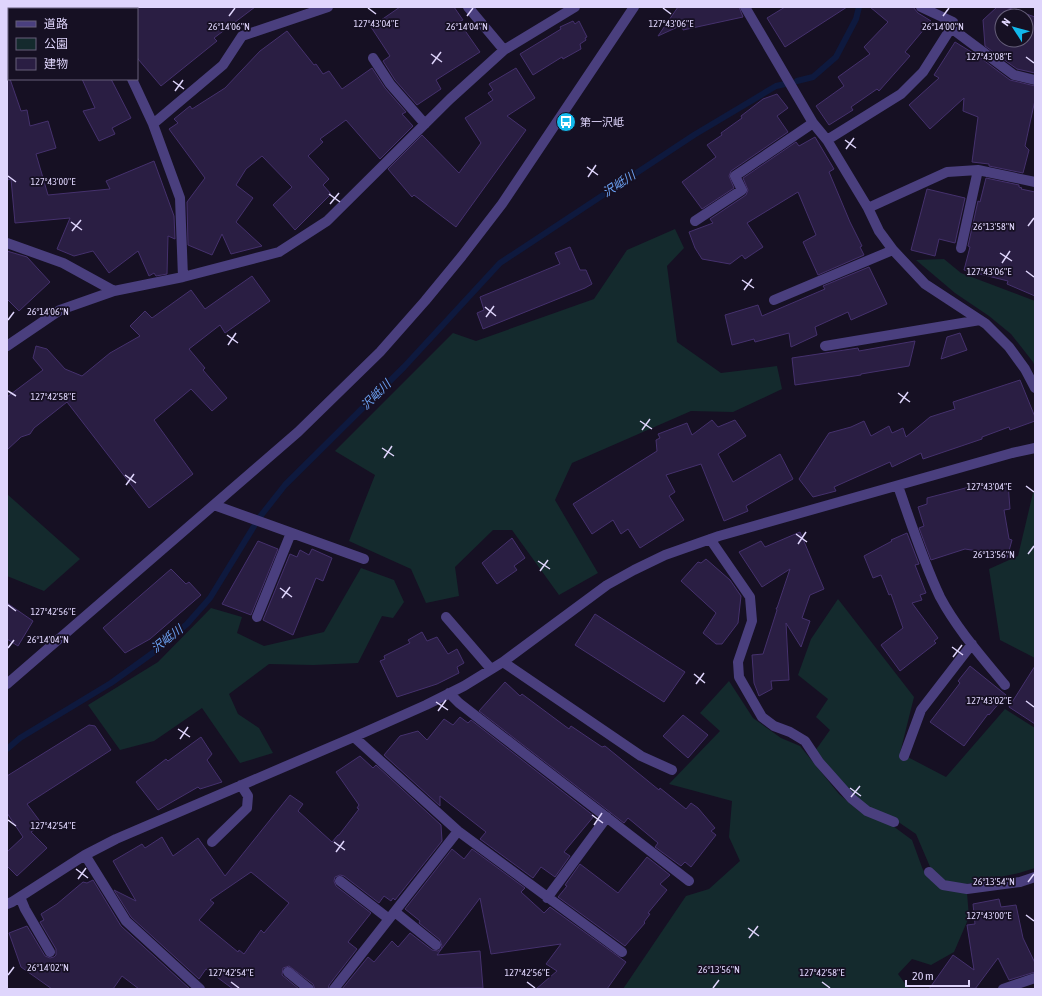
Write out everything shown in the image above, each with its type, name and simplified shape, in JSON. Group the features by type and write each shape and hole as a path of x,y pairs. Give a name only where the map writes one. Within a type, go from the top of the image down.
{"street":[{"path":"153,124 223,65 242,36 328,7"},
{"path":"468,7 504,50"},
{"path":"7,346 60,310 114,292 183,277 279,252 327,221 425,124 504,50 575,7"},
{"path":"745,7 813,123 827,140 868,208 879,231 893,250 925,284 986,324 1009,346 1025,369 1035,388"},
{"path":"827,140 901,94 923,72 954,22 921,7"},
{"path":"7,684 298,432 380,352 425,301 502,204 631,8"},
{"path":"951,28 1014,75 1035,80"},
{"path":"373,58 390,84 425,124"},
{"path":"132,80 153,124 180,198 183,277"},
{"path":"695,221 742,190 735,176 813,123"},
{"path":"868,208 947,172 978,170 1035,182"},
{"path":"961,248 978,170"},
{"path":"7,243 64,263 114,292"},
{"path":"774,300 893,250"},
{"path":"825,346 980,320"},
{"path":"7,904 85,855 116,839 354,737 448,693 503,662 579,605 620,577 665,554 710,539 1012,453 1035,448"},
{"path":"898,486 922,553 941,598 965,636 1005,685"},
{"path":"214,505 291,534 364,559"},
{"path":"257,617 291,534"},
{"path":"710,539 750,597 752,621 738,662 739,677 762,716 774,726 790,732 805,741 819,762 851,798 867,811 894,822"},
{"path":"446,617 491,669"},
{"path":"904,756 921,710 972,644"},
{"path":"503,662 641,756 672,770"},
{"path":"448,693 689,881"},
{"path":"354,737 458,831 622,952"},
{"path":"212,842 247,808 248,796 241,785"},
{"path":"547,898 607,817"},
{"path":"334,989 458,831"},
{"path":"85,855 126,921 200,989"},
{"path":"929,872 943,885 967,889 1020,882 1035,878"},
{"path":"340,881 436,945"},
{"path":"20,897 24,909 50,952"},
{"path":"288,972 309,989"},
{"path":"1003,989 1035,978"}],"green space":[{"path":"675,229 684,248 667,266 677,342 721,373 777,366 782,389 733,412 691,411 572,463 555,500 598,573 559,595 512,530 493,530 455,567 459,596 426,603 411,569 349,541 375,475 335,451 453,333 476,341 594,299 627,250"},
{"path":"944,259 961,273 1035,301 1035,367 1033,362 1011,334 989,316 955,293 916,260"},
{"path":"1033,493 1035,493 1035,658 1000,640 989,569 1018,556"},
{"path":"7,494 80,559 44,591 7,576"},
{"path":"361,568 394,580 404,602 393,618 382,616 358,663 313,665 269,664 229,694 238,714 259,728 273,753 240,763 202,708 154,741 120,750 88,705 158,662 211,608 242,617 237,633 264,646 324,632"},
{"path":"838,599 914,697 900,753 946,777 1005,709 1035,728 1035,868 1019,873 966,884 943,881 931,869 916,834 891,817 870,809 857,799 815,751 830,730 816,717 828,699 798,675 811,639"},
{"path":"729,681 753,718 781,738 800,746 839,794 860,812 893,826 912,840 923,870 940,886 967,893 969,917 954,952 931,965 912,959 898,974 909,989 623,989 686,896 709,889 740,861 729,837 732,801 669,784 720,731 700,713"}],"building":[{"path":"255,7 214,38 217,41 161,86 138,59 137,8"},
{"path":"400,7 454,7 463,20 459,22 480,52 436,80 441,89 417,105 395,80 383,61 390,56 371,27"},
{"path":"678,7 739,7 743,17 683,30 682,25 658,36"},
{"path":"785,7 847,7 785,47 767,18"},
{"path":"870,7 913,7 918,13 931,21 905,52 910,56 879,91 877,89 851,107 853,110 829,125 816,106 844,86 838,77 870,54 864,47 888,22"},
{"path":"997,7 1009,8 996,8"},
{"path":"994,10 994,48 1034,48 1035,17 1035,73 1017,69 985,46 983,20"},
{"path":"573,21 575,24 579,21 587,37 585,38 586,40 580,44 581,49 563,59 562,57 533,75 520,54 561,29 560,27"},
{"path":"287,31 314,65 316,64 323,74 329,71 342,89 372,68 385,88 406,112 402,114 413,126 380,159 346,120 320,139 323,142 308,156 329,179 323,185 331,194 295,230 273,205 292,187 262,156 246,169 236,185 253,198 236,222 262,246 231,254 222,234 212,255 188,245 187,202 205,178 169,129 178,123 174,119 190,106 192,109 225,88 260,51"},
{"path":"955,42 978,56 1010,80 1035,86 1035,100 1025,146 1029,150 1023,173 989,166 989,164 972,162 978,117 963,111 964,98 930,129 909,105 939,78 934,75"},
{"path":"516,68 535,98 507,116 526,130 456,227 414,195 412,197 388,169 422,135 459,173 481,143 465,118 493,100 488,93 493,90 489,84"},
{"path":"8,77 21,111 27,110 30,126 48,121 56,148 36,154 48,195 110,189 106,181 154,161 174,216 175,239 168,236 167,274 156,276 154,273 149,276 138,251 109,273 93,251 74,256 57,249 70,218 15,223 11,179 7,180"},
{"path":"82,80 112,80 131,118 112,128 115,134 99,141 83,111 95,108"},
{"path":"777,94 788,108 777,116 788,132 731,171 729,176 734,188 702,209 682,182 716,157 707,145 722,135 721,133 742,118 741,116 763,99"},
{"path":"815,137 834,169 829,172 862,246 860,247 864,255 818,275 803,242 816,235 798,192 747,223 763,247 745,259 742,255 730,264 702,259 695,248 689,232 713,223 710,219 746,195 748,190 743,178 796,142 799,146"},
{"path":"986,178 1019,185 1019,187 1022,188 1021,189 1035,192 1035,296 1007,284 1008,281 964,270 970,247 968,246 978,201 980,202"},
{"path":"927,189 965,198 955,243 939,239 935,256 911,250"},
{"path":"570,247 580,270 586,270 592,284 483,329 477,313 484,310 480,297 560,264 555,253"},
{"path":"7,251 27,257 50,282 19,311 7,299"},
{"path":"869,267 887,304 851,320 848,312 815,327 817,335 791,347 789,333 755,342 754,339 732,345 725,315 758,305 762,316 825,289 823,286"},
{"path":"252,276 270,301 225,333 220,325 189,349 205,368 203,370 227,398 212,411 191,389 154,420 193,474 149,508 67,402 34,428 30,434 21,437 7,450 7,397 43,370 33,358 36,346 47,349 65,369 82,376 110,353 140,336 130,326 145,311 152,318 191,290 205,309"},
{"path":"960,333 967,350 941,359 947,337"},
{"path":"915,341 909,366 795,385 792,358 858,348 859,351"},
{"path":"1020,380 1035,417 1035,421 1010,430 1009,427 982,437 982,439 923,459 921,453 892,467 890,462 834,487 836,491 813,497 799,479 829,433 851,427 864,421 871,436 889,426 892,433 903,428 906,437 930,417 955,409 953,402"},
{"path":"712,420 718,427 735,420 746,436 718,454 733,482 780,454 793,479 746,506 748,511 724,521 701,464 666,475 675,492 669,496 684,520 640,548 628,529 621,534 613,520 592,534 573,504 657,451 656,440 660,438 658,434 687,423 692,435"},
{"path":"1008,483 1010,509 1004,510 1009,539 1012,540 1007,558 990,553 965,549 931,560 919,528 924,526 918,507 927,504 927,498 977,485"},
{"path":"800,532 824,589 810,595 802,618 810,621 801,647 786,623 789,680 771,681 772,689 759,696 754,683 752,655 763,654 777,610 776,608 790,569 762,587 739,552 761,541 765,547"},
{"path":"907,533 919,564 915,565 926,593 920,595 922,600 912,603 938,638 934,641 936,643 900,671 881,645 903,628 891,594 889,595 881,575 873,578 864,556 892,541 891,540"},
{"path":"512,538 525,558 514,566 517,570 497,584 482,563"},
{"path":"258,541 278,549 251,615 222,604"},
{"path":"312,549 332,558 323,581 316,578 293,635 263,620 290,554 297,557 300,550 309,555"},
{"path":"706,559 730,580 741,596 738,623 722,644 716,644 703,633 716,613 681,581 698,562 701,563"},
{"path":"171,569 186,584 189,582 201,595 150,639 125,653 103,628"},
{"path":"7,603 33,621 18,646 7,639"},
{"path":"595,614 685,672 664,702 575,645"},
{"path":"422,632 427,641 437,637 448,654 457,649 464,663 457,667 459,673 437,684 397,697 380,661 385,659 384,656 410,643 408,640"},
{"path":"970,666 1006,695 989,715 988,714 964,746 930,722 960,683 958,681"},
{"path":"1035,666 1035,724 1009,707"},
{"path":"505,682 520,696 522,694 569,729 571,726 602,747 605,746 659,790 660,788 686,809 691,803 698,808 715,828 711,831 716,835 691,867 685,862 681,866 655,847 658,843 628,818 624,823 479,711"},
{"path":"683,715 708,735 688,758 663,736"},
{"path":"460,717 468,723 471,720 594,816 564,852 570,856 555,877 541,867 533,878 480,839 486,832 440,796 440,806 384,755 400,736 418,731 427,740 444,719 453,725"},
{"path":"89,725 95,726 111,750 27,804 42,824 31,832 47,848 17,876 7,866 7,852 23,837 7,813 7,776"},
{"path":"201,737 212,754 207,760 222,782 200,789 198,787 158,810 136,782 166,759 168,761"},
{"path":"360,756 373,768 376,765 441,825 442,841 395,900 393,898 391,901 384,896 379,903 344,876 340,875 335,877 334,881 336,886 371,913 348,942 357,949 329,985 328,989 315,989 313,984 289,966 283,968 282,975 299,989 233,989 206,969 199,979 131,917 114,890 136,901 113,861 142,844 145,848 162,837 173,856 198,838 225,876 290,795 303,804 298,811 332,842 359,809 357,808 359,805 336,772","holes":["251,872 289,903 264,933 261,930 244,954 239,950 238,952 199,920 214,903 210,900"]},
{"path":"452,849 464,859 472,849 525,888 521,892 544,913 550,907 626,962 607,989 536,989 557,971 546,964 561,944 491,954 480,898 437,955 480,951 483,988 342,989 368,957 374,962 392,941 398,947 410,933 432,950 438,951 441,949 442,946 440,940 405,909"},
{"path":"647,857 670,875 660,884 667,890 648,913 650,914 644,922 645,923 625,946 558,897 567,886 565,885 580,864 618,893"},
{"path":"93,880 121,926 190,989 139,989 122,976 113,989 52,989 21,967 9,933 27,926 45,956 50,958 54,957 56,955 56,949 40,922 44,920 41,914 57,904 83,882 87,883"},
{"path":"999,899 1001,907 1016,905 1023,938 1035,963 1035,972 1009,980 998,958 975,989 929,989 953,955 974,970 967,925 975,924 973,904"}],"waterway":[{"name":"沢岻川","path":"797,81 813,77 836,57 856,19 859,7"},
{"name":"沢岻川","path":"7,749 20,738 111,683 154,652 187,624 210,598 259,518 285,485 404,367 500,263 694,135 776,86 785,84"}],"place":[{"name":"第一沢岻","path":"566,122"}]}
